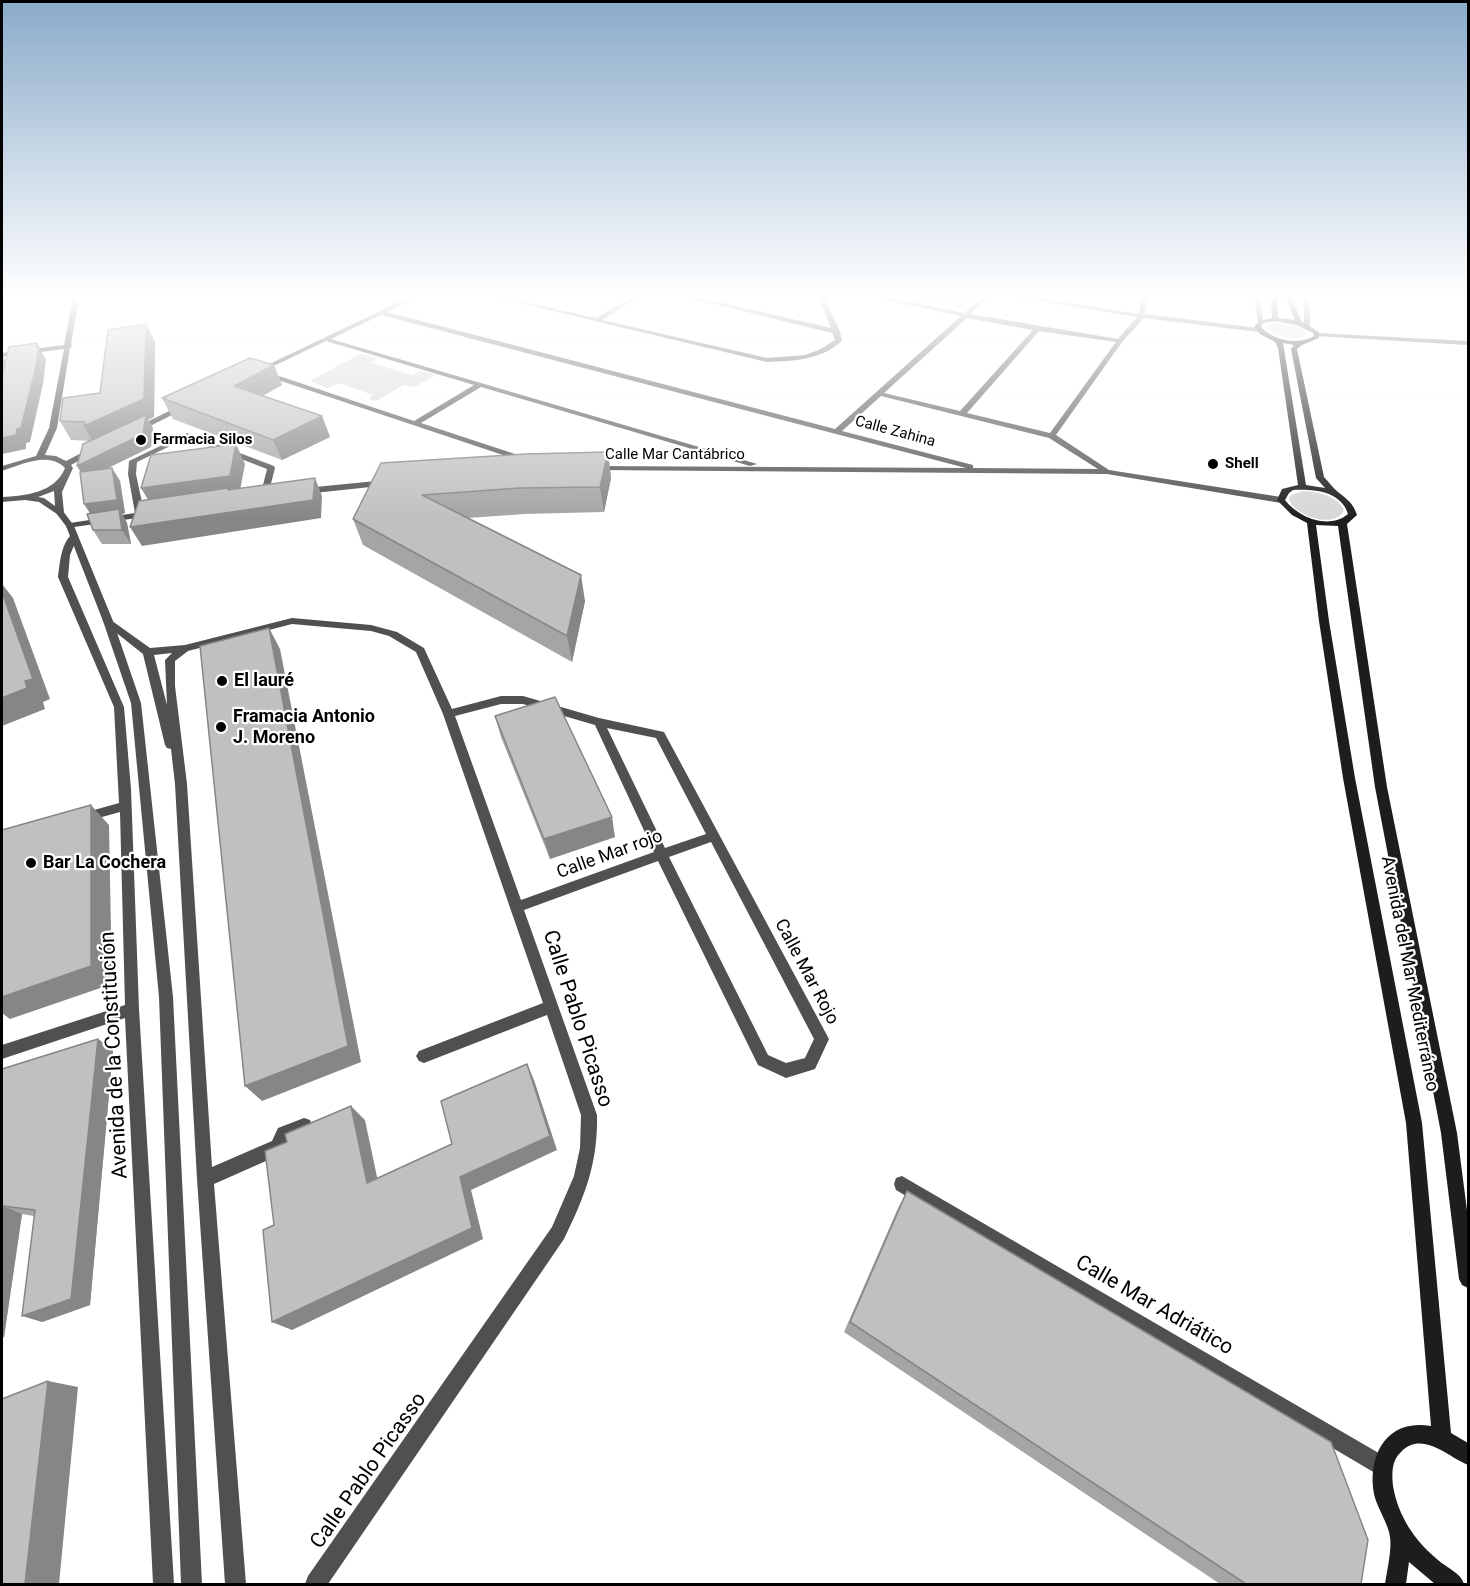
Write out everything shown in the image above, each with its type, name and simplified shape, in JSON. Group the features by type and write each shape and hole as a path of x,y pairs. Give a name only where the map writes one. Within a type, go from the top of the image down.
{"main road":[{"path":"1284,371 1302,487"},
{"path":"1298,371 1320,478 1348,502 1353,515 1350,520 1342,523 1311,521 1291,512 1281,500 1285,491 1302,487 1339,496"},
{"name":"Avenida del Mar Mediterráneo","path":"1311,521 1349,778 1414,1124 1442,1438"},
{"name":"Avenida del Mar Mediterráneo","path":"1342,523 1381,787 1449,1133 1468,1279"},
{"path":"1454,1584 1437,1574 1418,1557 1401,1536 1389,1511 1383,1488 1382,1466 1388,1448 1402,1437 1420,1434 1442,1438 1468,1455"},
{"path":"1396,1584 1401,1536"}],"street":[{"path":"39,459 53,428 64,371"},
{"path":"435,371 769,469"},
{"name":"Calle Zahina","path":"607,371 985,471"},
{"path":"838,431 905,371"},
{"path":"962,414 1000,371"},
{"path":"1052,436 1099,371"},
{"path":"247,377 258,372 525,461"},
{"path":"415,424 480,384"},
{"path":"880,394 1052,436 1107,472"},
{"path":"128,434 193,403"},
{"path":"140,515 132,474 133,461 187,435 271,468 264,497"},
{"path":"66,464 95,450"},
{"path":"222,461 245,458"},
{"path":"2,469 39,459 60,461 66,464"},
{"path":"60,513 58,492 68,474 66,464"},
{"name":"Calle Mar Cantábrico","path":"583,468 1107,472 1281,500"},
{"path":"132,474 144,472"},
{"path":"24,498 47,490 64,479"},
{"path":"297,492 393,483"},
{"path":"253,498 275,495"},
{"path":"2,499 41,500 60,513 72,531 108,621 136,702 166,997 192,1584"},
{"path":"72,531 158,513"},
{"name":"Avenida de la Constitución","path":"72,531 65,555 63,577 119,707 132,1009 164,1584"},
{"path":"108,621 148,652 181,784"},
{"name":"Calle Pablo Picasso","path":"148,652 184,648 292,621 371,628 393,634 412,643 420,650 449,714 589,1115 590,1144 585,1174 558,1233 316,1584"},
{"path":"184,648 170,660 171,686 181,784 205,1179 234,1584"},
{"name":"Calle Mar Rojo","path":"449,714 501,700 523,700 599,722 660,735 822,1039 810,1064 786,1071 763,1060 662,856 599,722"},
{"path":"70,820 125,806"},
{"name":"Calle Mar rojo","path":"518,907 714,836"},
{"path":"424,1056 552,1006"},
{"path":"2,1052 132,1009"},
{"path":"205,1179 278,1147 284,1134 316,1121"},
{"name":"Calle Mar Adriático","path":"902,1184 1382,1466"}],"shaded area":[{"path":"328,371 398,371 412,375 420,371 436,375 415,387 404,385 376,401 369,399 373,395 339,383 328,388 310,381"},
{"path":"1303,491 1321,493 1332,498 1344,510 1332,519 1324,520 1306,515 1292,505 1289,498"}],"building":[{"path":"3,371 35,371 21,428 17,429 16,435 2,438"},
{"path":"103,371 145,371 144,399 84,426 85,422 60,421 63,398 100,393"},
{"path":"221,371 263,371 234,386 322,416 273,440 162,398"},
{"path":"146,415 143,434 77,466 83,444"},
{"path":"236,444 230,476 141,488 151,455"},
{"path":"608,452 600,487 519,488 422,495 581,575 567,636 353,519 381,463 526,454"},
{"path":"112,468 117,500 84,504 80,472"},
{"path":"315,478 313,500 130,527 139,501"},
{"path":"119,509 122,530 93,530 87,514"},
{"path":"2,592 33,679 25,681 27,688 2,698"},
{"path":"269,628 348,1046 245,1086 200,646"},
{"path":"555,697 612,817 544,839 495,716"},
{"path":"91,805 91,966 2,997 2,830"},
{"path":"98,1039 71,1299 22,1316 35,1210 3,1206 2,1216 2,1069"},
{"path":"527,1064 550,1136 460,1177 472,1228 272,1322 263,1230 274,1225 265,1151 287,1142 285,1134 351,1106 367,1183 452,1144 441,1101"},
{"path":"907,1191 1331,1442 1368,1540 1361,1584 1246,1584 850,1322"},
{"path":"48,1381 25,1584 2,1584 2,1399"}],"place":[{"name":"Farmacia Silos","path":"141,440"},
{"name":"Shell","path":"1213,464"},
{"name":"El lauré","path":"222,681"},
{"name":"Framacia Antonio J. Moreno","path":"221,727"},
{"name":"Bar La Cochera","path":"31,863"}]}
